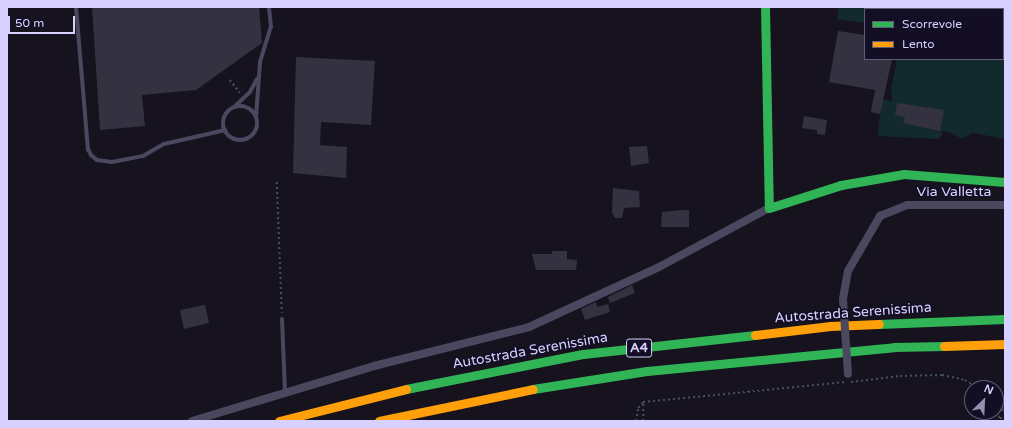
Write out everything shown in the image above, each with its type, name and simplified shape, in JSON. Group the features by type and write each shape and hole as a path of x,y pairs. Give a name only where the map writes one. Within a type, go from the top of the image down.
{"main road":[{"path":"765,7 769,208 841,186 904,174 1005,182"},
{"name":"Autostrada Serenissima","path":"279,421 407,389 584,354 830,326 1005,319"},
{"name":"A4","path":"379,421 524,390 647,371 894,347 1005,344"}],"street":[{"name":"Via Valletta","path":"848,378 843,299 848,271 880,216 907,205 1005,205"},
{"path":"192,421 374,366 529,327 659,267 769,208"}],"lane":[{"path":"76,7 88,149 91,155 97,160 112,162 143,156 164,144 225,130"},
{"path":"258,79 250,92 224,117 225,130 232,137 246,138 254,132 258,79 271,26 269,7"},
{"path":"234,107 247,107 256,117"},
{"path":"282,319 285,392"}],"path":[{"path":"277,182 282,319"},
{"path":"636,421 638,408 643,402 848,378 942,375 965,380"},
{"path":"643,402 643,421"}],"green space":[{"path":"839,7 903,7 864,8 864,23 837,19"},
{"path":"1004,8 1005,139 973,133 962,139 951,133 941,131 942,135 938,139 878,136 880,114 871,112 873,98 892,101 891,90 897,60 1004,60"}],"building":[{"path":"92,7 259,7 262,43 196,90 142,95 145,126 100,130"},
{"path":"838,31 864,35 864,60 892,60 880,114 871,112 875,90 829,82"},
{"path":"296,57 375,61 371,125 321,122 320,145 347,147 346,178 293,173"},
{"path":"897,103 944,110 940,131 903,123 905,117 895,115"},
{"path":"804,116 827,120 825,135 817,134 817,130 802,128"},
{"path":"647,146 649,163 631,166 629,147"},
{"path":"613,188 639,191 640,207 624,208 622,218 615,218 612,212"},
{"path":"689,210 689,227 661,227 662,212"},
{"path":"552,251 567,251 567,259 577,260 576,270 536,270 532,254 552,254"},
{"path":"632,285 635,293 610,303 608,297"},
{"path":"596,302 597,307 608,304 610,312 585,320 581,309"},
{"path":"205,305 209,323 184,329 180,310"},
{"path":"1004,400 1005,400 1004,412"}],"traffic: fast":[{"path":"765,7 769,208 841,185 904,174 1005,182"},
{"path":"879,324 1005,319"},
{"path":"406,389 583,354 755,335"},
{"path":"533,389 647,371 894,347 944,346"}],"traffic: slow":[{"path":"755,335 830,326 879,324"},
{"path":"944,346 1005,344"},
{"path":"279,421 406,389"},
{"path":"379,421 533,389"}]}
